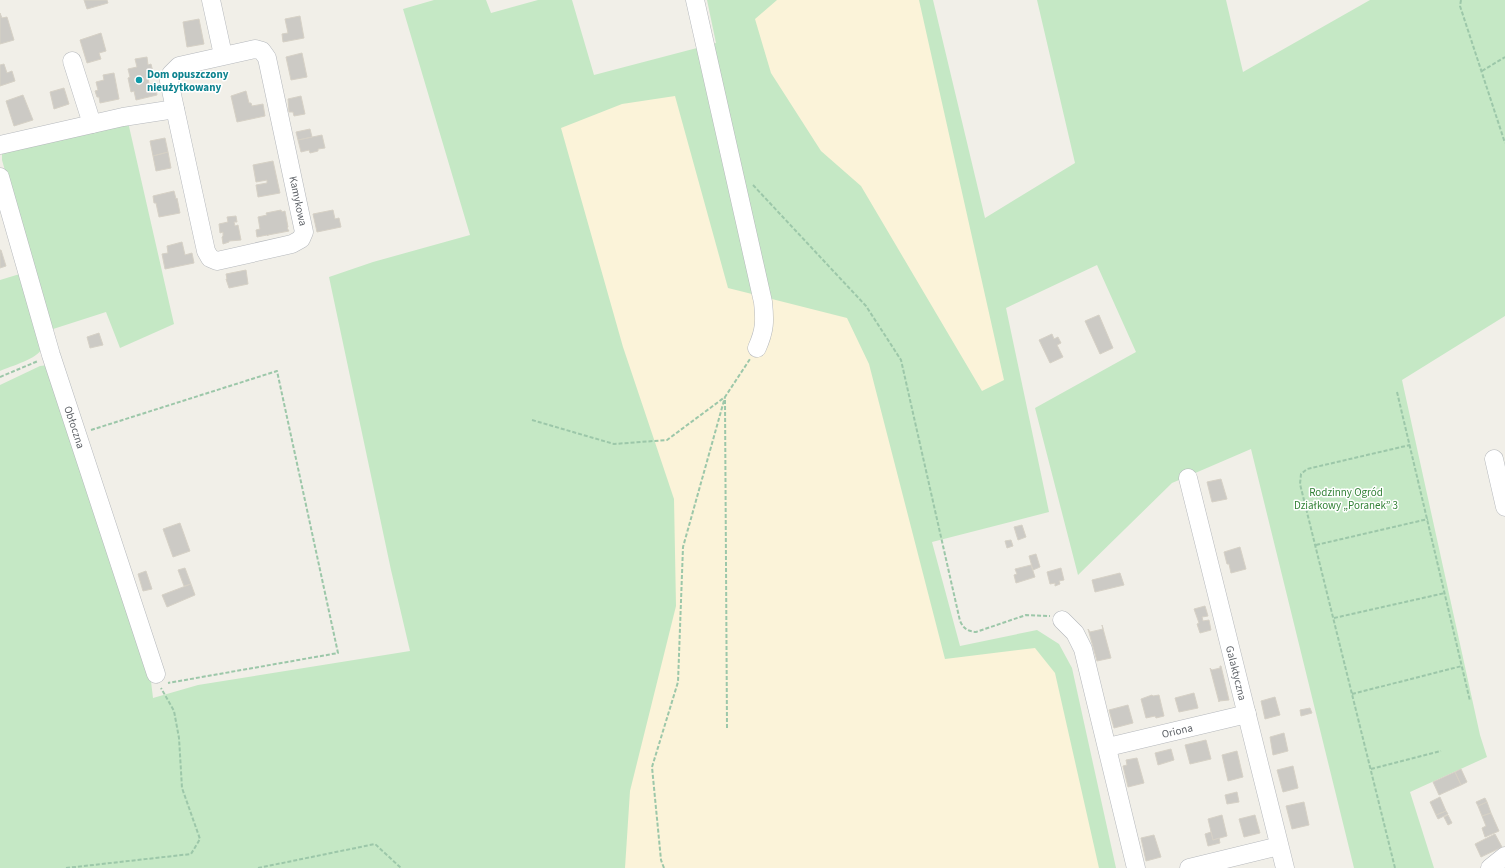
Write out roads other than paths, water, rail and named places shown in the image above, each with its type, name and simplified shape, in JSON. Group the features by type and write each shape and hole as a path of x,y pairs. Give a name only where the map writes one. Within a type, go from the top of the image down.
{"street":[{"path":"211,0 223,55"},
{"path":"695,0 763,302 765,320 763,335 757,348"},
{"name":"Kamykowa","path":"254,49 262,51 267,58 304,232 301,239 292,244 217,261 210,258 206,251 169,81 171,74 178,66 223,55 254,49"},
{"path":"72,61 92,124"},
{"path":"0,146 123,117 175,109"},
{"name":"Obłoczna","path":"0,177 2,195 52,355 158,679"},
{"path":"1494,459 1505,507"},
{"name":"Galaktyczna","path":"1188,478 1285,868"},
{"path":"1057,618 1075,633 1083,649 1136,868"},
{"name":"Oriona","path":"1108,748 1247,714"},
{"path":"1189,868 1280,846"},
{"path":"1490,868 1505,856"}],"place":[{"name":"Dom opuszczony nieużytkowany","path":"139,80"}],"park label":[{"name":"Rodzinny Ogród Działkowy „Poranek” 3","path":"1346,498"}]}
